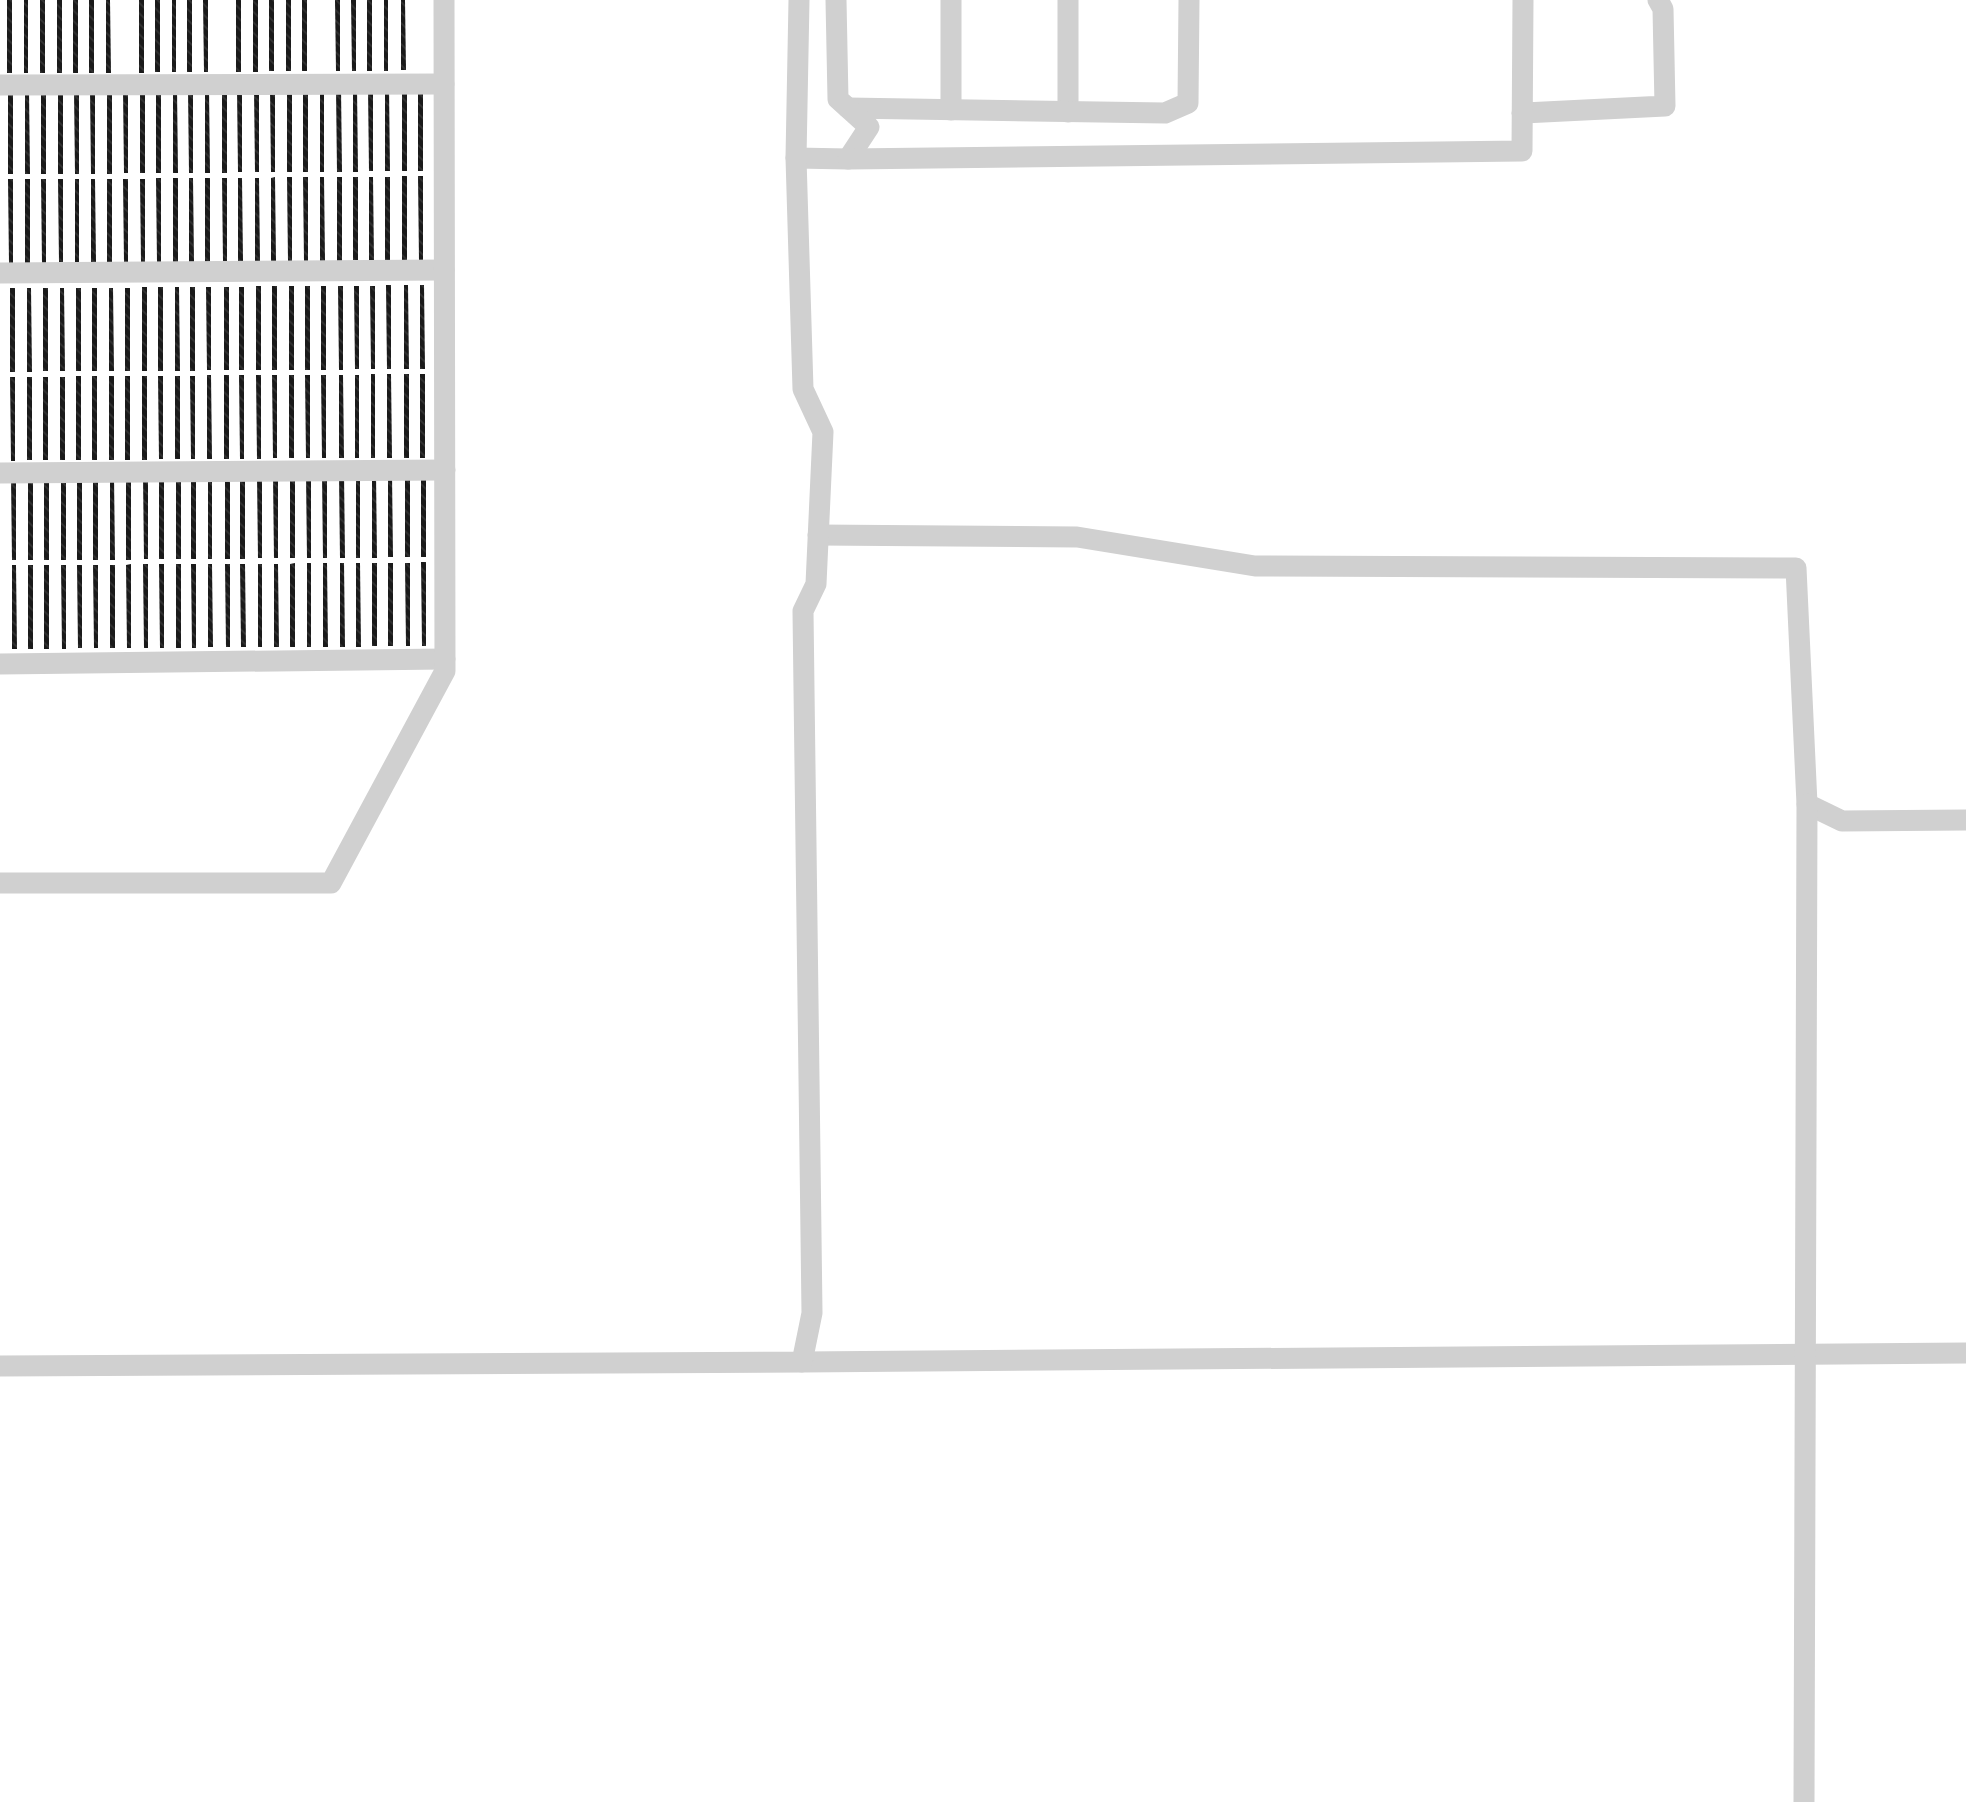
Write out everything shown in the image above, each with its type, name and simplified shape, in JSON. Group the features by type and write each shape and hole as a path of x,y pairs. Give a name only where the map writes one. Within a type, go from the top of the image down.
{"lane":[{"path":"0,883 331,883 445,671 444,0"},
{"path":"799,0 796,158 803,389 823,432 816,584 803,611 812,1313 802,1362"},
{"path":"836,0 838,99 869,127 848,159"},
{"path":"951,0 951,110"},
{"path":"1068,0 1068,112"},
{"path":"848,108 1165,113 1188,103 1189,0"},
{"path":"796,158 1522,151 1523,0"},
{"path":"1522,113 1665,106 1663,9 1658,0"},
{"path":"0,85 444,84"},
{"path":"0,273 444,270"},
{"path":"0,473 445,470"},
{"path":"818,535 1077,537 1255,566 1796,568 1807,804 1804,1802"},
{"path":"0,664 445,659"},
{"path":"1807,804 1842,821 1966,820"},
{"path":"0,1366 1966,1353"}],"building":[{"path":"7,0 12,0 12,73 7,73"},
{"path":"24,0 28,0 28,73 24,73"},
{"path":"40,0 45,0 45,73 40,73"},
{"path":"57,0 62,0 62,73 57,73"},
{"path":"73,0 78,0 78,73 73,73"},
{"path":"89,0 94,0 94,73 89,73"},
{"path":"106,0 110,0 111,73 106,73"},
{"path":"139,0 144,0 144,73 139,73"},
{"path":"155,0 160,0 160,72 155,72"},
{"path":"172,0 176,0 176,72 172,72"},
{"path":"187,0 192,0 192,72 187,72"},
{"path":"203,0 208,0 208,72 204,72"},
{"path":"236,0 241,0 241,72 236,72"},
{"path":"253,0 258,0 258,72 253,72"},
{"path":"269,0 274,0 274,71 269,71"},
{"path":"286,0 291,0 291,71 286,71"},
{"path":"302,0 307,0 307,71 302,71"},
{"path":"335,0 340,0 340,71 336,71"},
{"path":"351,0 356,0 356,71 352,71"},
{"path":"367,0 372,0 372,71 367,71"},
{"path":"384,0 388,0 388,71 384,71"},
{"path":"401,0 405,0 406,70 401,70"},
{"path":"287,88 292,88 292,172 287,172"},
{"path":"303,88 308,88 308,172 303,172"},
{"path":"320,88 324,88 324,172 320,172"},
{"path":"336,88 341,88 342,172 337,172"},
{"path":"353,88 357,88 358,172 353,172"},
{"path":"368,88 373,88 373,171 369,171"},
{"path":"385,88 389,88 390,171 385,171"},
{"path":"402,88 407,88 407,171 402,171"},
{"path":"418,88 423,88 423,171 418,171"},
{"path":"173,89 177,89 178,173 173,173"},
{"path":"188,89 193,89 193,173 189,173"},
{"path":"205,89 209,89 210,173 205,173"},
{"path":"222,89 227,89 227,173 222,173"},
{"path":"237,89 242,89 242,172 238,172"},
{"path":"254,89 259,89 259,172 255,172"},
{"path":"270,89 275,89 275,172 271,172"},
{"path":"41,90 46,90 46,174 41,174"},
{"path":"58,90 63,90 63,174 58,174"},
{"path":"74,90 79,90 79,174 75,174"},
{"path":"90,90 95,90 95,174 91,174"},
{"path":"107,90 112,90 112,174 107,174"},
{"path":"123,90 128,90 128,173 124,173"},
{"path":"140,90 145,90 145,173 140,173"},
{"path":"156,90 161,90 161,173 156,173"},
{"path":"8,91 13,91 13,174 8,174"},
{"path":"25,91 29,91 30,174 25,174"},
{"path":"402,176 407,176 407,260 402,260"},
{"path":"418,176 423,176 423,260 419,260"},
{"path":"275,177 276,261 271,261 271,178"},
{"path":"287,177 292,177 292,261 288,261"},
{"path":"303,177 308,177 308,261 304,261"},
{"path":"320,177 324,177 325,261 320,261"},
{"path":"337,177 342,177 342,261 337,261"},
{"path":"353,177 358,177 358,260 353,260"},
{"path":"369,177 373,177 374,260 369,260"},
{"path":"385,177 390,177 390,260 385,260"},
{"path":"156,178 161,178 161,262 157,262"},
{"path":"173,178 178,178 178,262 173,262"},
{"path":"189,178 193,178 194,262 189,262"},
{"path":"205,178 210,178 210,262 205,262"},
{"path":"222,178 227,178 227,261 223,261"},
{"path":"238,178 242,178 243,261 238,261"},
{"path":"255,178 259,178 260,261 255,261"},
{"path":"8,179 13,179 13,263 9,263"},
{"path":"25,179 30,179 30,263 25,263"},
{"path":"41,179 46,179 46,263 42,263"},
{"path":"58,179 63,179 63,262 59,262"},
{"path":"75,179 79,179 79,262 75,262"},
{"path":"91,179 95,179 96,262 91,262"},
{"path":"107,179 112,179 112,262 107,262"},
{"path":"123,179 128,179 128,262 124,262"},
{"path":"140,179 145,179 145,262 141,262"},
{"path":"386,285 391,285 391,369 387,369"},
{"path":"404,285 408,285 409,369 404,369"},
{"path":"420,285 424,285 425,369 420,369"},
{"path":"256,286 261,286 261,370 256,370"},
{"path":"272,286 277,286 277,370 272,370"},
{"path":"289,286 294,286 294,370 289,370"},
{"path":"305,286 310,286 310,370 305,370"},
{"path":"321,286 326,286 326,370 321,370"},
{"path":"338,286 343,286 343,370 339,370"},
{"path":"354,286 359,286 359,369 355,369"},
{"path":"370,286 375,286 375,369 371,369"},
{"path":"142,287 147,287 147,371 142,371"},
{"path":"158,287 163,287 163,371 158,371"},
{"path":"175,287 179,287 180,371 175,371"},
{"path":"190,287 195,287 195,371 190,371"},
{"path":"206,287 211,287 211,370 207,370"},
{"path":"224,287 229,287 229,370 224,370"},
{"path":"239,287 244,287 244,370 239,370"},
{"path":"10,288 15,288 15,372 10,372"},
{"path":"27,288 31,288 32,372 27,372"},
{"path":"43,288 48,288 48,371 43,371"},
{"path":"60,288 64,288 65,371 60,371"},
{"path":"76,288 81,288 81,371 76,371"},
{"path":"92,288 97,288 97,371 92,371"},
{"path":"109,288 113,288 114,371 109,371"},
{"path":"125,288 130,288 130,371 125,371"},
{"path":"371,374 375,374 375,458 371,458"},
{"path":"387,374 391,374 392,458 387,458"},
{"path":"404,374 409,374 409,458 404,458"},
{"path":"420,374 425,374 425,458 420,458"},
{"path":"207,375 211,375 212,459 207,459"},
{"path":"224,375 229,375 229,459 224,459"},
{"path":"239,375 244,375 244,459 240,459"},
{"path":"256,375 261,375 261,459 257,459"},
{"path":"272,375 277,375 277,458 273,458"},
{"path":"289,375 294,375 294,458 289,458"},
{"path":"305,375 310,375 310,458 306,458"},
{"path":"321,375 326,375 326,458 322,458"},
{"path":"339,375 343,375 344,458 339,458"},
{"path":"355,375 359,375 359,458 355,458"},
{"path":"76,376 81,376 81,460 76,460"},
{"path":"92,376 97,376 97,460 92,460"},
{"path":"109,376 114,376 114,460 109,460"},
{"path":"125,376 130,376 130,460 125,460"},
{"path":"142,376 147,376 147,460 142,460"},
{"path":"158,376 163,376 163,459 159,459"},
{"path":"175,376 180,376 180,459 175,459"},
{"path":"190,376 195,376 195,459 191,459"},
{"path":"10,377 15,377 15,461 11,461"},
{"path":"27,377 32,377 32,460 27,460"},
{"path":"43,377 48,377 48,460 43,460"},
{"path":"60,377 65,377 65,460 60,460"},
{"path":"306,474 311,474 311,558 307,558"},
{"path":"322,474 327,474 327,558 323,558"},
{"path":"339,474 344,474 345,558 340,558"},
{"path":"356,474 360,474 360,558 356,558"},
{"path":"372,474 376,474 377,558 372,558"},
{"path":"388,474 392,474 393,557 388,557"},
{"path":"405,474 410,474 410,557 405,557"},
{"path":"421,474 426,474 426,557 421,557"},
{"path":"191,475 196,475 196,559 191,559"},
{"path":"208,475 212,475 212,559 208,559"},
{"path":"225,475 230,475 230,559 225,559"},
{"path":"240,475 245,475 245,559 240,559"},
{"path":"257,475 262,475 262,558 258,558"},
{"path":"273,475 278,475 278,558 274,558"},
{"path":"290,475 295,475 295,558 290,558"},
{"path":"61,476 66,476 66,560 61,560"},
{"path":"77,476 82,476 82,560 77,560"},
{"path":"93,476 98,476 98,560 93,560"},
{"path":"110,476 114,476 115,560 110,560"},
{"path":"126,476 131,476 131,560 126,560"},
{"path":"143,476 148,476 148,559 144,559"},
{"path":"159,476 164,476 164,559 159,559"},
{"path":"176,476 181,476 181,559 176,559"},
{"path":"11,477 16,477 16,560 12,560"},
{"path":"28,477 33,477 33,560 28,560"},
{"path":"44,477 49,477 49,560 44,560"},
{"path":"421,562 426,562 426,646 422,646"},
{"path":"295,563 295,647 290,647 290,564"},
{"path":"307,563 311,563 311,647 307,647"},
{"path":"323,563 327,563 328,647 323,647"},
{"path":"340,563 344,563 345,647 340,647"},
{"path":"356,563 360,563 361,647 356,647"},
{"path":"372,563 377,563 377,646 372,646"},
{"path":"388,563 393,563 393,646 388,646"},
{"path":"405,563 410,563 410,646 406,646"},
{"path":"131,564 131,648 127,648 126,565"},
{"path":"143,564 148,564 148,648 144,648"},
{"path":"159,564 164,564 164,648 160,648"},
{"path":"176,564 181,564 181,648 176,648"},
{"path":"191,564 196,564 196,648 192,648"},
{"path":"208,564 212,564 213,647 208,647"},
{"path":"225,564 230,564 230,647 226,647"},
{"path":"240,564 245,564 246,647 241,647"},
{"path":"258,564 262,564 262,647 258,647"},
{"path":"274,564 278,564 279,647 274,647"},
{"path":"12,565 16,565 17,649 12,649"},
{"path":"28,565 33,565 33,649 28,649"},
{"path":"44,565 49,565 49,649 44,649"},
{"path":"61,565 66,565 66,649 62,649"},
{"path":"77,565 82,565 82,648 78,648"},
{"path":"93,565 98,565 98,648 94,648"},
{"path":"110,565 115,565 115,648 110,648"}]}
